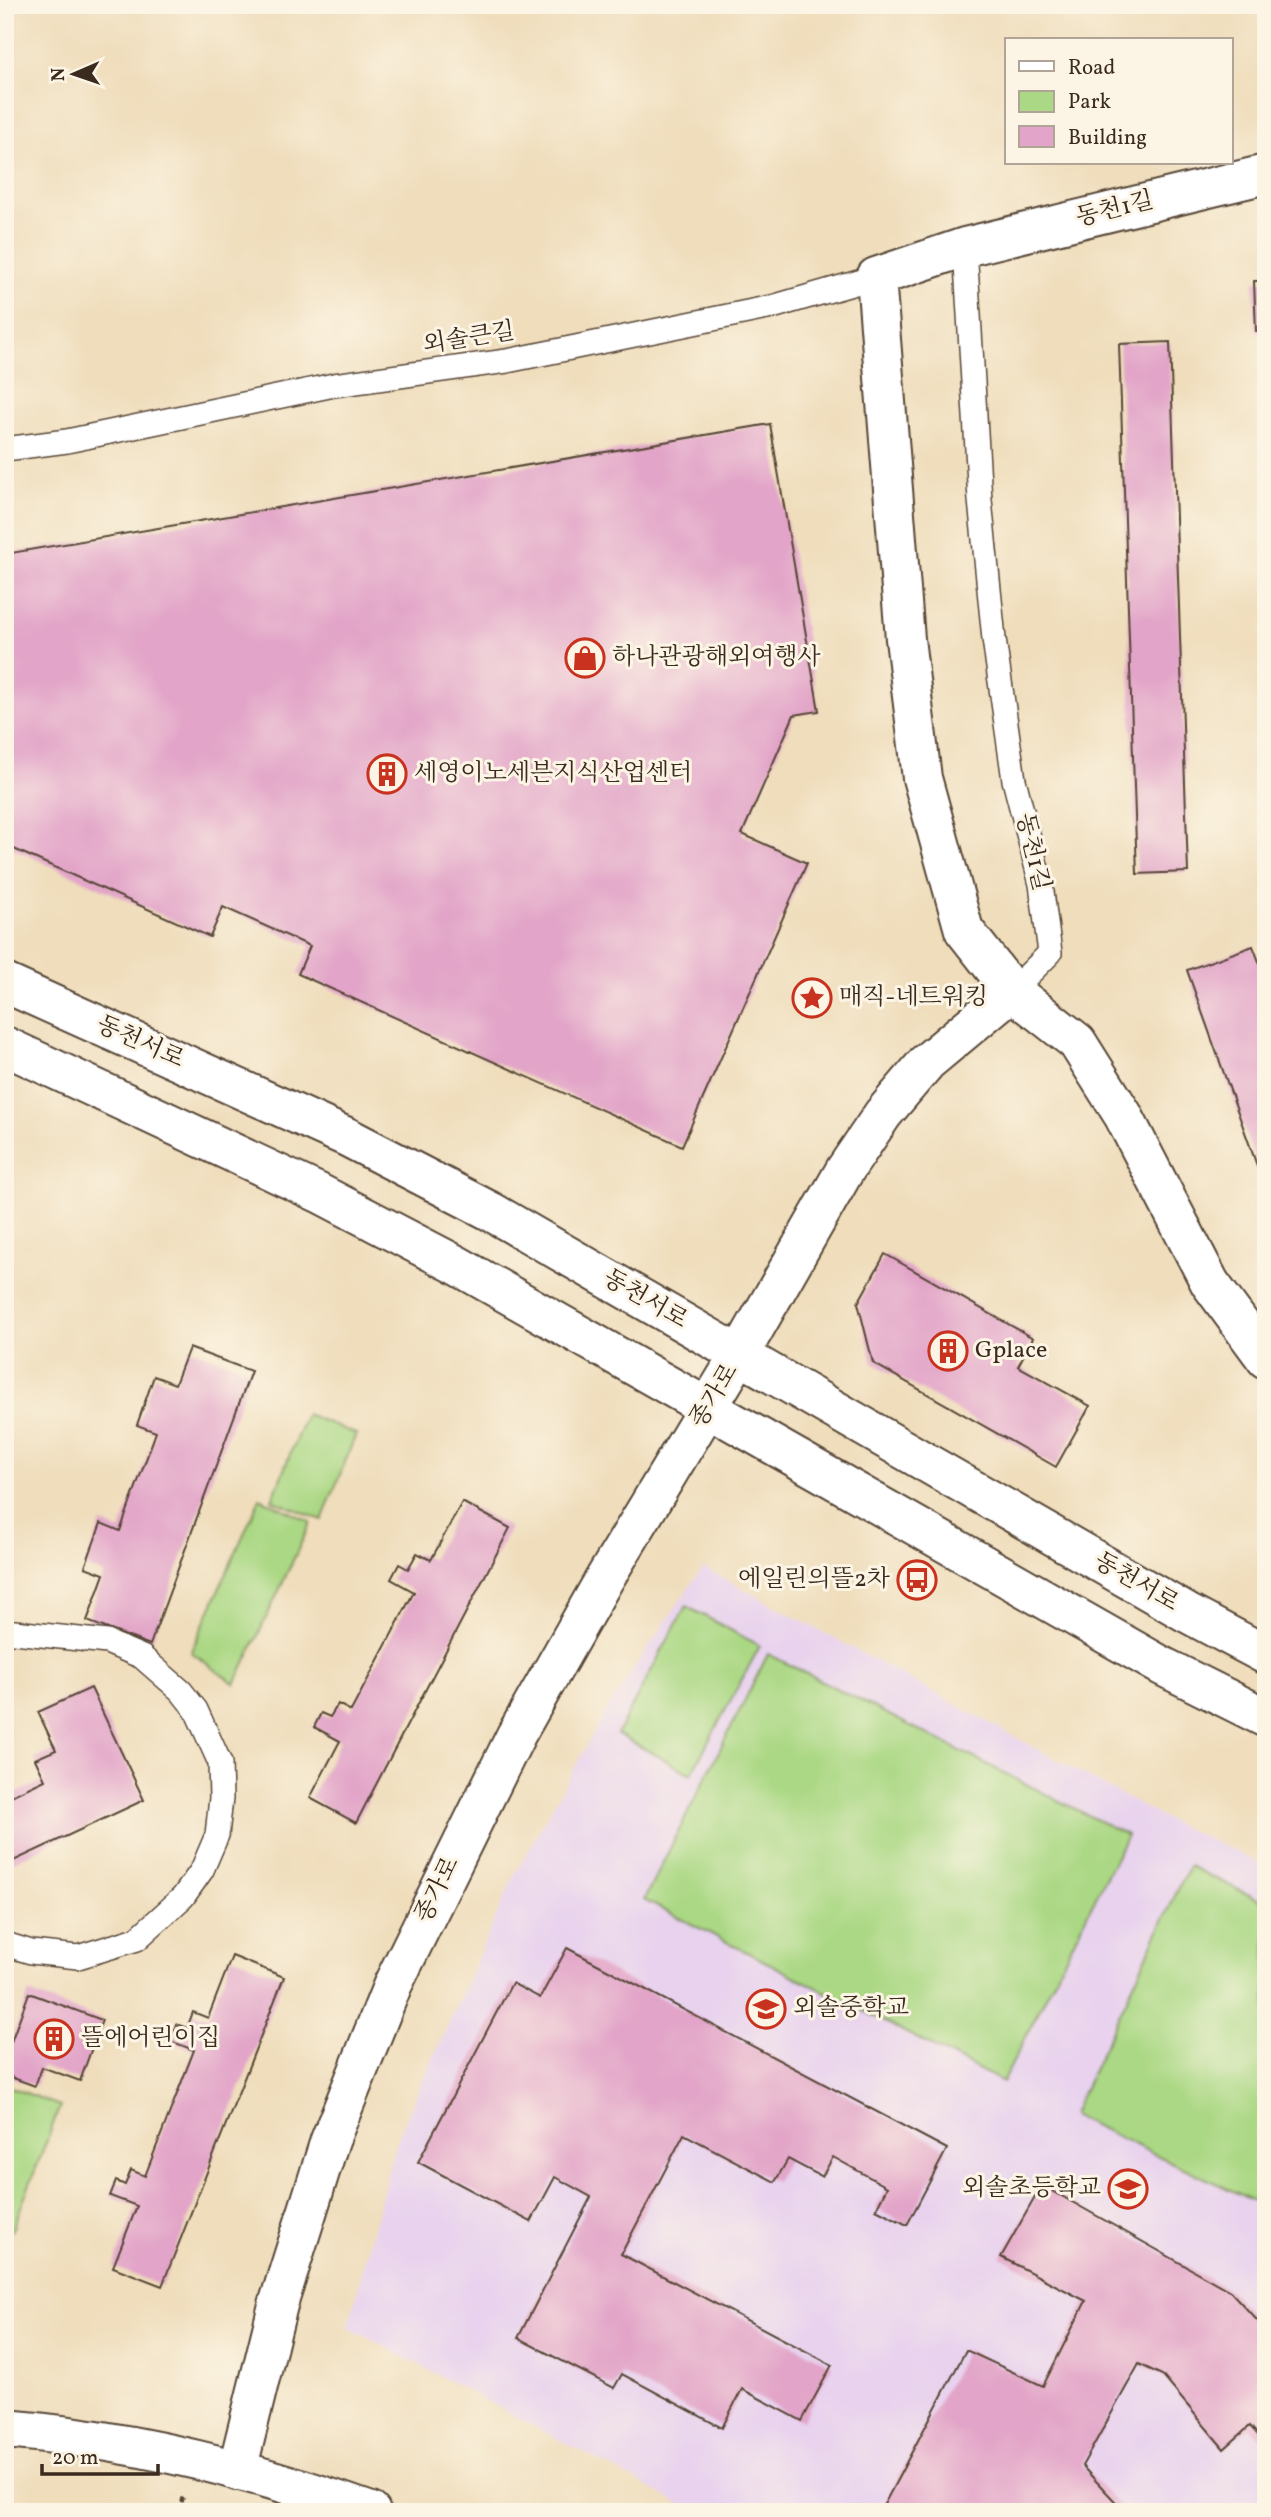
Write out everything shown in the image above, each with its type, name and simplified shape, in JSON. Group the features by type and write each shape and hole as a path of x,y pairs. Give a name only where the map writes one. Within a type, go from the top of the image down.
{"street":[{"name":"동천1길","path":"876,277 965,247 1266,174"},
{"path":"876,277 905,639 922,778 964,930 1012,991 1077,1042 1123,1115 1210,1283 1266,1359"},
{"name":"동천서로","path":"5,983 347,1137 490,1211 1187,1613 1266,1655"},
{"name":"종가로","path":"237,2471 278,2305 330,2140 393,1984 516,1735 845,1170 883,1114 927,1062 1012,991"},
{"path":"5,1046 318,1193 454,1264 1162,1666 1266,1718"},
{"path":"5,2429 137,2447 237,2471 323,2495 371,2512"}],"lane":[{"name":"동천1길","path":"965,247 981,500 994,639 1014,780 1041,884 1050,953 1012,991"},
{"name":"외솔큰길","path":"5,449 67,441 334,385 507,361 772,307 876,277"},
{"name":"외솔큰길","path":"5,436 67,441"},
{"path":"5,1631 107,1642 142,1657 181,1691 196,1710 220,1763 221,1798 217,1835 202,1870 183,1897 137,1939 78,1957 31,1952 5,1944"}],"shaded area":[{"name":"외솔중학교","path":"703,1567 1167,1820 1266,1866 1266,2512 695,2512 348,2327 395,2144 515,1874 610,1704"}],"green space":[{"path":"306,1414 356,1434 322,1520 272,1500"},
{"path":"260,1498 311,1522 235,1684 191,1652"},
{"path":"686,1606 760,1646 691,1774 617,1734"},
{"path":"768,1654 1127,1835 1003,2082 644,1900"},
{"path":"1189,1866 1266,1903 1266,2207 1072,2115"},
{"path":"5,2085 60,2106 12,2230 5,2233"}],"building":[{"path":"1254,281 1266,281 1266,331 1256,331"},
{"path":"1170,342 1188,872 1137,874 1119,344"},
{"name":"세영이노세븐지식산업센터","path":"770,424 819,711 794,715 742,834 807,863 682,1146 298,974 310,946 223,907 210,937 5,845 5,554"},
{"path":"1253,946 1266,980 1266,1183 1260,1174 1187,970"},
{"name":"Gplace","path":"885,1254 1033,1338 1018,1366 1090,1406 1056,1467 873,1363 858,1303"},
{"path":"189,1348 251,1371 150,1645 87,1621 104,1574 85,1567 101,1523 120,1531 156,1432 137,1425 154,1376 175,1384"},
{"path":"462,1502 510,1528 356,1823 310,1798 340,1741 314,1727 321,1713 330,1717 338,1704 351,1711 414,1592 391,1579 399,1564 408,1569 417,1553 431,1560"},
{"path":"91,1688 144,1800 5,1865 5,1788 9,1797 45,1780 35,1759 56,1750 38,1712"},
{"path":"567,1948 947,2149 907,2225 876,2209 887,2187 833,2157 822,2177 788,2159 775,2182 684,2134 621,2254 832,2365 802,2421 742,2389 722,2428 622,2374 614,2388 518,2338 591,2197 555,2177 531,2222 418,2162 512,1983 540,1998"},
{"path":"232,1956 284,1977 162,2286 113,2267 137,2206 110,2196 116,2181 125,2185 131,2170 145,2176 194,2050 170,2041 176,2024 187,2028 193,2012 208,2018"},
{"name":"뜰에어린이집","path":"29,1993 102,2020 80,2081 42,2067 35,2086 5,2075 5,2058"},
{"path":"1042,2185 1230,2291 1266,2330 1266,2444 1250,2426 1224,2449 1162,2375 1139,2364 1082,2466 1125,2512 880,2512 966,2350 1043,2386 1086,2301 1001,2257"}],"place":[{"name":"하나관광해외여행사","path":"585,658"},
{"name":"세영이노세븐지식산업센터","path":"387,774"},
{"name":"매직-네트워킹","path":"812,998"},
{"name":"Gplace","path":"948,1351"},
{"name":"에일린의뜰2차","path":"917,1580"},
{"name":"외솔중학교","path":"766,2009"},
{"name":"뜰에어린이집","path":"54,2039"},
{"name":"외솔초등학교","path":"1128,2189"}]}
